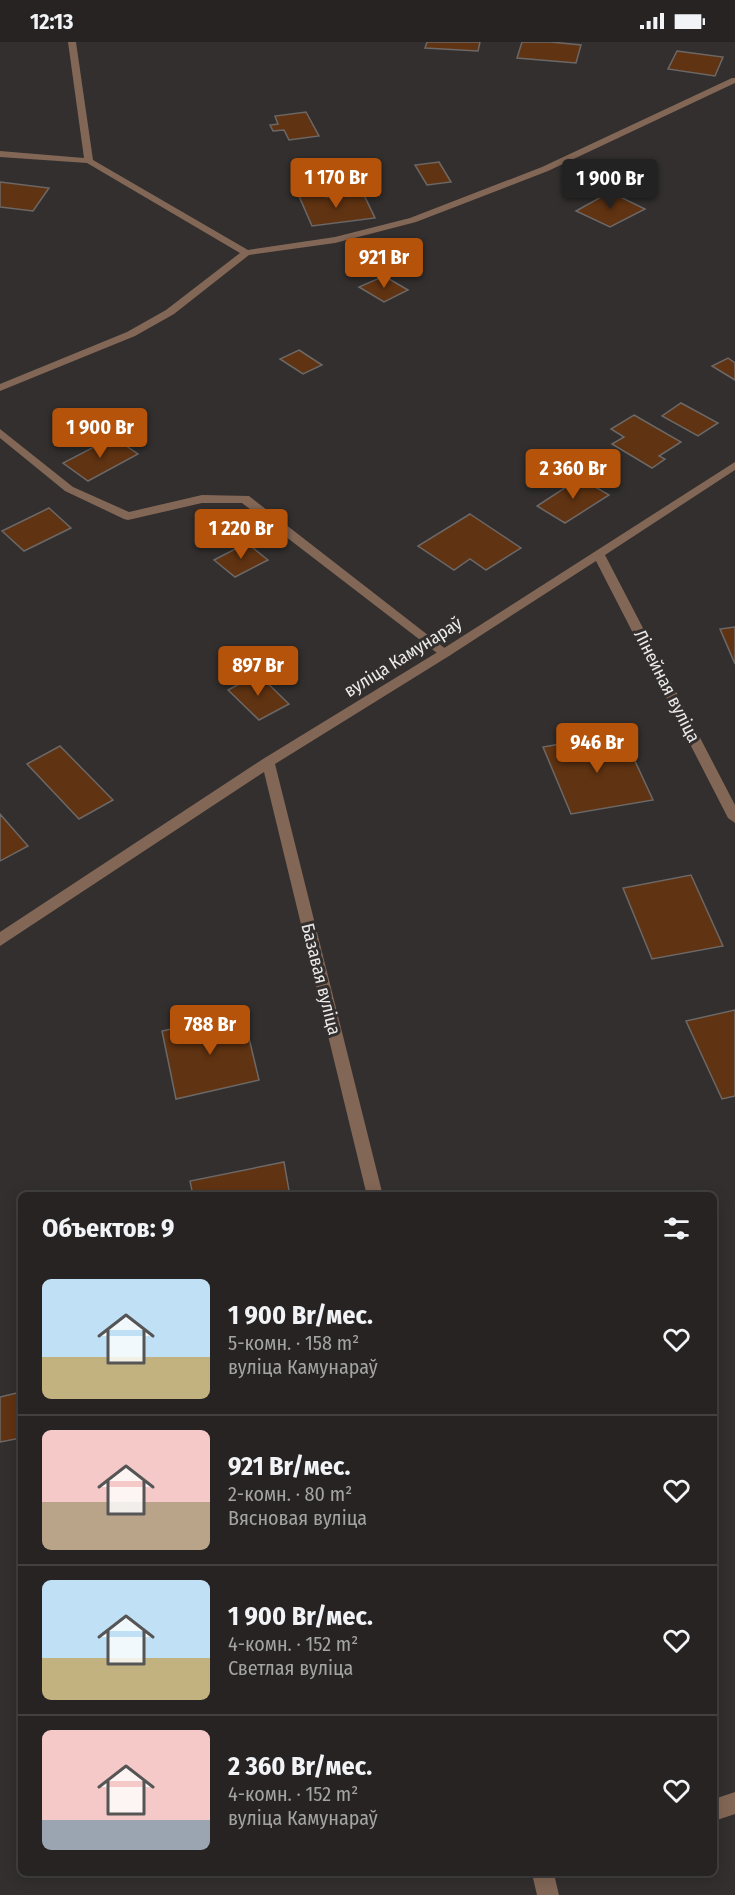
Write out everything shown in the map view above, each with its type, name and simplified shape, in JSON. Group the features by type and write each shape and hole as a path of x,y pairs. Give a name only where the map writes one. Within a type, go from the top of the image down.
{"street":[{"path":"72,42 89,161"},
{"path":"0,388 132,334 170,312 246,253 334,240 413,220 545,169 735,80"},
{"path":"0,154 89,161 246,253"},
{"path":"0,432 69,489 128,516 202,499 245,499 445,652"},
{"name":"вуліца Камунараў","path":"0,940 268,762 445,652 735,465"},
{"name":"Лінейная вуліца","path":"598,554 735,818"},
{"name":"Базавая вуліца","path":"268,762 374,1192"},
{"path":"717,1809 735,1803"},
{"path":"543,1876 548,1895"}],"building":[{"path":"427,42 480,42 478,51 425,48"},
{"path":"522,42 581,45 576,63 517,58"},
{"path":"677,51 723,57 715,76 668,69"},
{"path":"306,112 319,136 289,140 284,130 273,131 270,125 278,124 275,116"},
{"path":"439,162 451,182 427,185 415,165"},
{"path":"0,182 49,188 33,211 0,207"},
{"path":"610,192 645,209 610,227 576,211"},
{"path":"324,193 326,197 363,193 375,218 312,226 299,196"},
{"path":"384,276 408,290 384,302 359,287"},
{"path":"299,350 322,365 303,374 280,359"},
{"path":"728,358 735,363 735,380 712,366"},
{"path":"681,403 718,423 698,436 662,416"},
{"path":"634,415 681,442 659,456 665,459 652,468 612,444 624,437 611,429"},
{"path":"113,437 138,454 88,481 63,463"},
{"path":"580,478 609,495 565,523 537,506"},
{"path":"49,508 71,528 24,551 2,531"},
{"path":"470,514 521,548 486,570 470,559 454,570 418,546"},
{"path":"247,543 268,560 235,577 214,560"},
{"path":"735,627 735,664 720,629"},
{"path":"258,674 289,704 259,720 228,690"},
{"path":"622,733 653,800 571,814 543,747"},
{"path":"60,746 113,800 79,819 27,764"},
{"path":"0,814 28,846 0,861"},
{"path":"691,875 723,946 652,959 623,888"},
{"path":"735,1010 735,1096 722,1099 686,1021"},
{"path":"243,1013 259,1080 176,1099 162,1031"},
{"path":"284,1162 289,1192 192,1192 190,1181"},
{"path":"18,1393 18,1439 0,1442 0,1397"}]}
